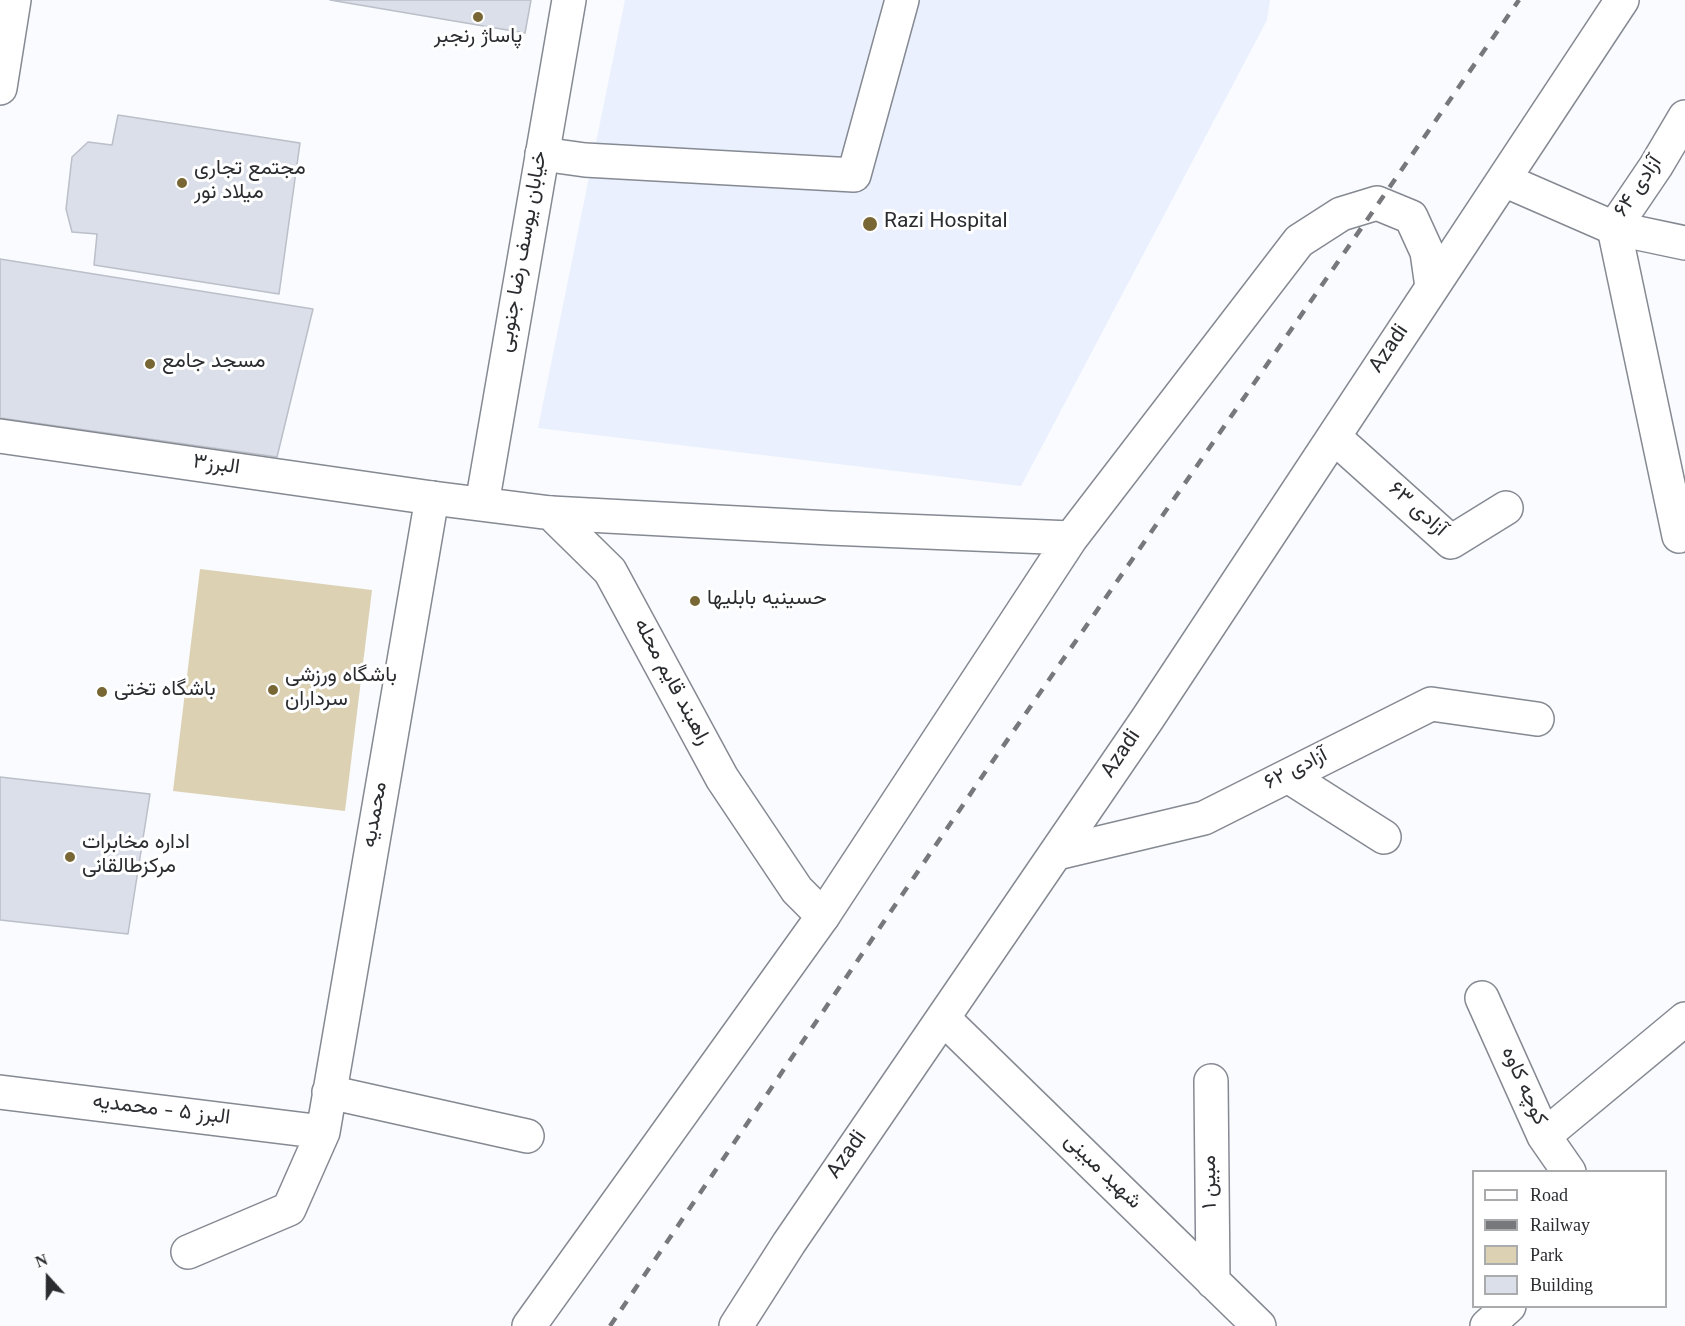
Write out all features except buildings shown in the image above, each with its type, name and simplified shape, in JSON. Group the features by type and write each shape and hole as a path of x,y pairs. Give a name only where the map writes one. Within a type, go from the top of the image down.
{"street":[{"path":"0,88 14,0"},
{"name":"خیابان یوسف رضا جنوبی","path":"482,504 569,0"},
{"path":"542,154 585,160 854,175 902,0"},
{"name":"Azadi","path":"741,1324 789,1243 1148,718 1622,0"},
{"name":"آزادی ۶۴","path":"1614,228 1656,166 1685,117"},
{"name":"آزادی ۶۴","path":"1504,180 1614,228 1685,243"},
{"path":"529,1326 823,916 1071,538 1299,241 1341,214 1377,203 1411,217 1427,252 1432,287"},
{"path":"1614,228 1679,536"},
{"name":"البرز۳","path":"0,436 432,498"},
{"name":"آزادی ۶۳","path":"1334,437 1452,542 1506,508"},
{"path":"432,498 551,513 1071,538"},
{"name":"محمدیه","path":"188,1252 289,1209 323,1132 432,498"},
{"name":"راهبند قایم محله","path":"551,513 610,571 722,778 797,890 823,916"},
{"name":"آزادی ۶۲","path":"1056,853 1204,818 1431,704 1537,719"},
{"path":"1288,776 1384,837"},
{"name":"کوچه کاوه","path":"1482,998 1544,1136 1568,1170"},
{"name":"شهید مبینی","path":"944,1019 1259,1326"},
{"path":"1544,1136 1685,1019"},
{"name":"مبین ۱","path":"1211,1081 1213,1282"},
{"name":"البرز ۵ - محمدیه","path":"0,1092 323,1132"},
{"path":"329,1092 527,1136"},
{"path":"1487,1326 1507,1308"}],"shaded area":[{"name":"Razi Hospital","path":"625,0 1270,0 1267,20 1021,486 538,428"}],"green space":[{"name":"باشگاه ورزشی سرداران","path":"200,569 372,590 345,811 173,791"}],"railway":[{"path":"610,1326 988,768 1519,0"}],"place":[{"name":"پاساژ رنجبر","path":"478,17"},
{"name":"مجتمع تجاری میلاد نور","path":"182,183"},
{"name":"Razi Hospital","path":"870,224"},
{"name":"مسجد جامع","path":"150,364"},
{"name":"حسینیه بابلیها","path":"695,601"},
{"name":"باشگاه ورزشی سرداران","path":"273,690"},
{"name":"باشگاه تختی","path":"102,692"},
{"name":"اداره مخابرات مرکزطالقانی","path":"70,857"}]}
